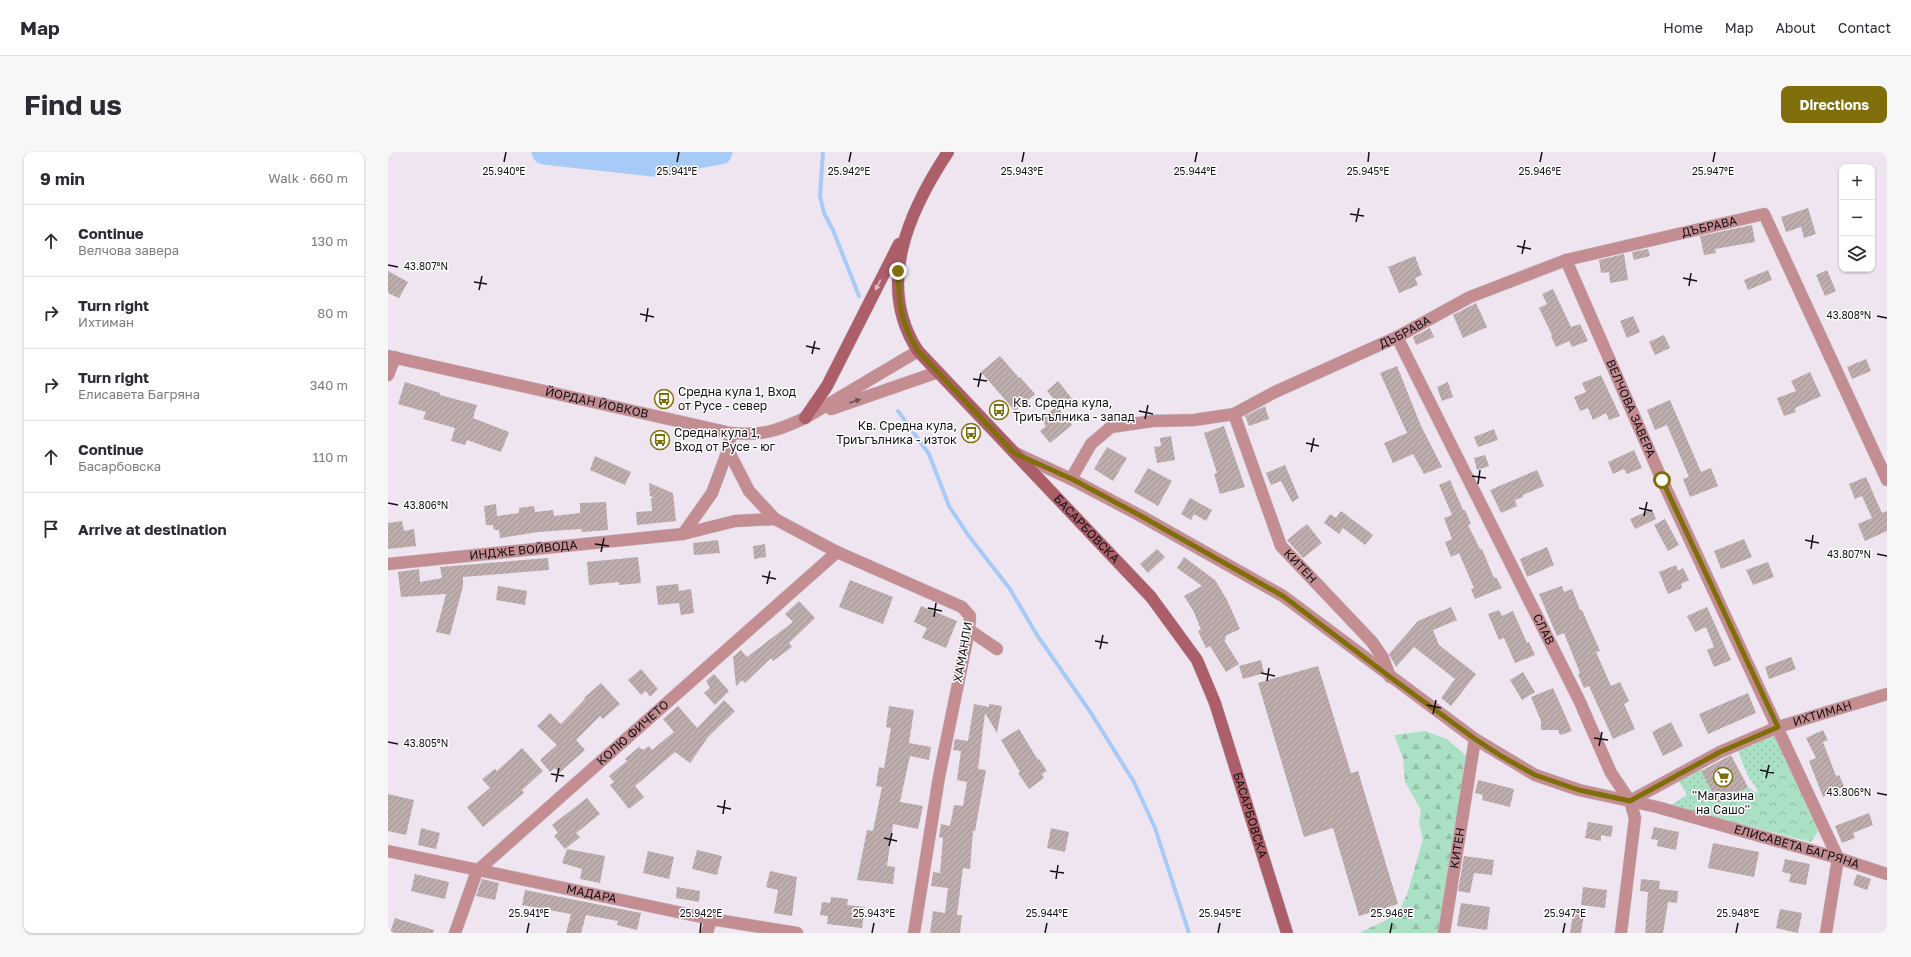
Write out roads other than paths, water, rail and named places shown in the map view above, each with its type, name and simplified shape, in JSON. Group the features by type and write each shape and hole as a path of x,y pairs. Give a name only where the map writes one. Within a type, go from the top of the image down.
{"street":[{"name":"БАСАРБОВСКА","path":"948,152 936,171 915,212 901,252 899,283 903,322 918,351 1151,597 1197,660 1220,718 1287,933"},
{"path":"805,418 826,386 915,212"},
{"name":"ДЪБРАВА","path":"1072,479 1090,444 1111,427 1153,421 1194,420 1234,414 1281,389 1397,337 1470,297 1566,260 1764,214 1887,480"},
{"name":"ВЕЛЧОВА ЗАВЕРА","path":"1566,260 1662,480 1838,858"},
{"name":"СЛАВ","path":"1397,337 1580,702 1611,773 1630,801 1635,818 1621,933"},
{"path":"805,418 918,351"},
{"path":"388,374 392,356"},
{"name":"ЙОРДАН ЙОВКОВ","path":"392,356 731,433 757,434 777,430 805,418"},
{"path":"805,418 938,372"},
{"name":"КИТЕН","path":"1234,414 1281,546 1372,642 1382,658 1390,677"},
{"path":"683,534 712,493 728,450 731,433"},
{"name":"ХАМАНЛИ","path":"728,450 749,491 775,519 837,552 962,607 970,616 969,630 939,777 914,933"},
{"name":"ЕЛИСАВЕТА БАГРЯНА","path":"1014,453 1072,479 1283,596 1475,739 1535,775 1579,790 1657,807 1838,858 1887,874"},
{"name":"ИНДЖЕ ВОЙВОДА","path":"388,564 683,534 735,521 775,519"},
{"name":"КОЛЮ ФИЧЕТО","path":"455,933 477,871 837,552"},
{"path":"969,630 997,649"},
{"name":"ИХТИМАН","path":"1630,801 1720,752 1778,727 1887,694"},
{"name":"КИТЕН","path":"1444,933 1475,739"},
{"name":"МАДАРА","path":"388,851 477,871 711,919 797,933"},
{"path":"1826,933 1838,858"},
{"path":"706,933 711,919"}],"waterway":[{"path":"544,152 653,164 720,152"},
{"path":"823,152 820,196 824,213 833,230 859,296"},
{"path":"898,411 929,454 949,506 968,535 1010,589 1037,635 1089,710 1134,782 1155,828 1189,933"}],"place":[{"name":"Средна кула 1, Вход от Русе - север","path":"664,399"},
{"name":"Кв. Средна кула, Триъгълника - запад","path":"999,410"},
{"name":"Кв. Средна кула, Триъгълника - изток","path":"971,433"},
{"name":"Средна кула 1, Вход от Русе - юг","path":"660,440"},
{"name":"''Магазина на Сашо''","path":"1723,777"}]}
